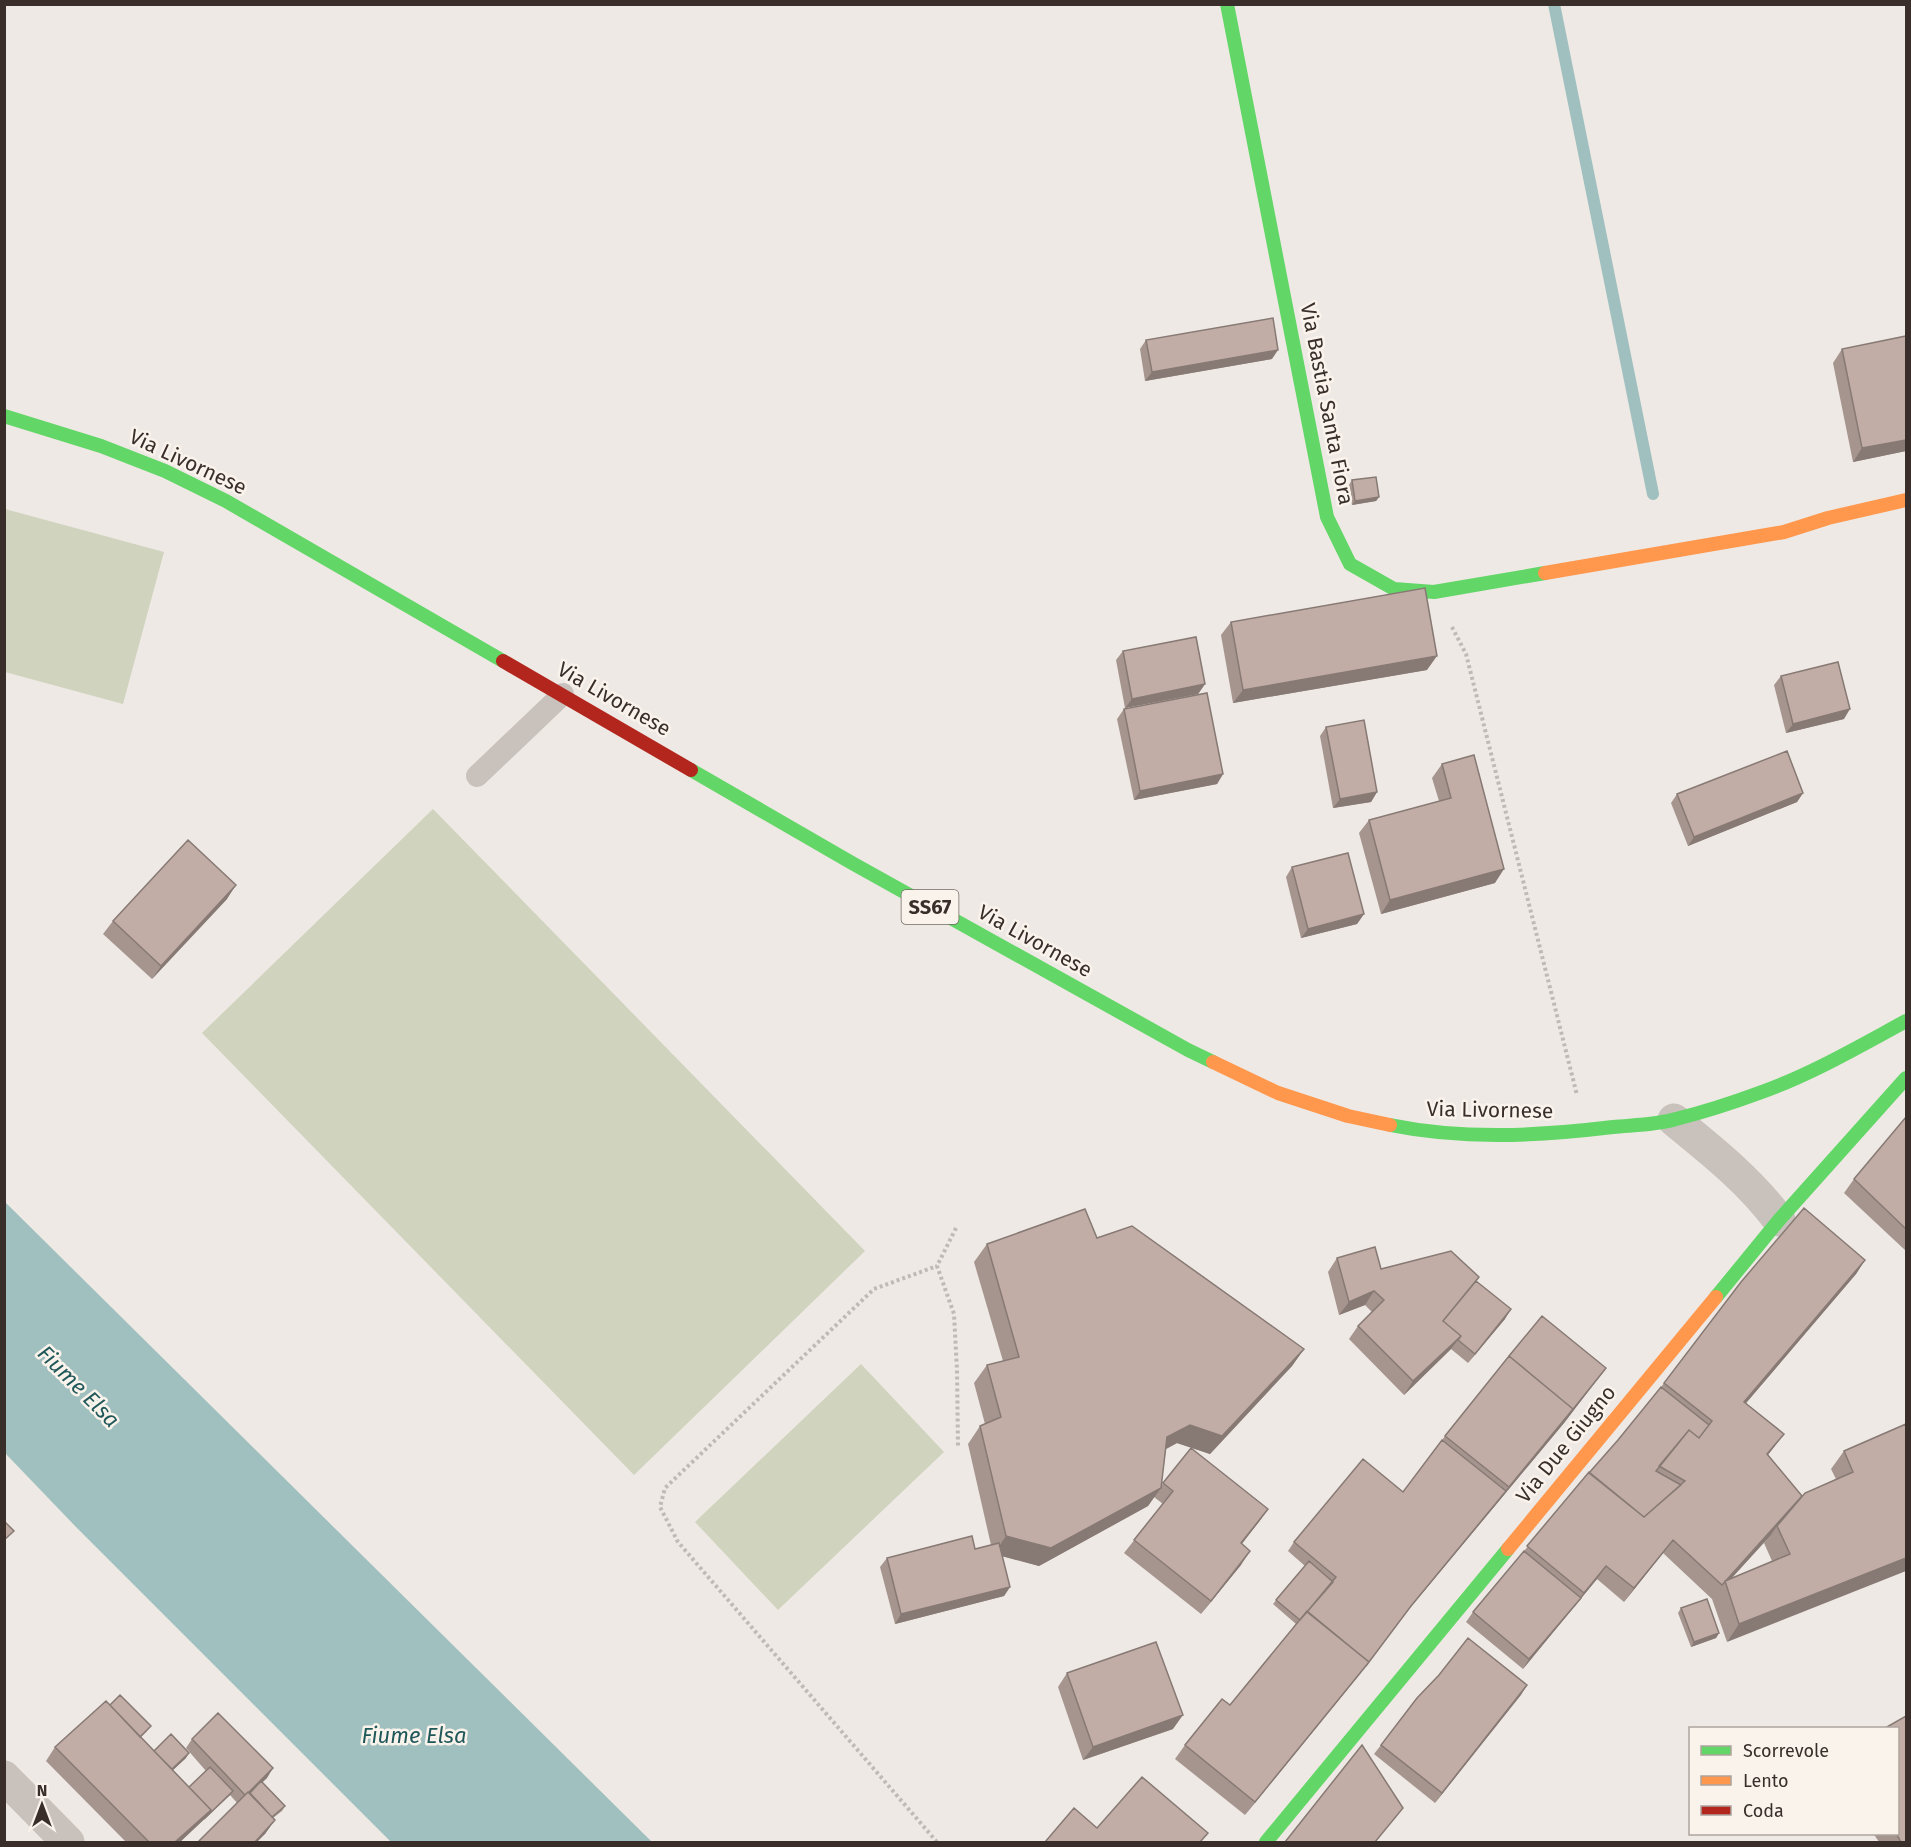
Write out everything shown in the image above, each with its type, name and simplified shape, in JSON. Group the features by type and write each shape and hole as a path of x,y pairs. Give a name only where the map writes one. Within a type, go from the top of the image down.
{"street":[{"name":"Via Bastia Santa Fiora","path":"1227,4 1327,517 1350,564 1394,589 1434,592 1784,532 1828,518 1906,500"},
{"name":"Via Livornese","path":"4,416 101,446 165,471 226,501 953,920 1188,1050 1278,1093 1348,1116 1420,1131 1507,1136 1581,1131 1674,1120 1760,1093 1839,1058 1906,1021"},
{"name":"Via Due Giugno","path":"1266,1842 1779,1220 1906,1078"},
{"path":"1674,1120 1727,1163 1761,1197 1779,1220"},
{"path":"4,1777 68,1842"}],"lane":[{"path":"477,776 563,694"}],"path":[{"path":"1434,592 1466,654 1577,1091 1581,1131"},
{"path":"937,1842 678,1542 660,1507 665,1488 874,1289 937,1266 956,1228"},
{"path":"937,1266 954,1314 958,1447"}],"green space":[{"path":"5,509 164,552 123,704 5,672"},
{"path":"433,809 865,1251 634,1475 202,1033"},
{"path":"861,1364 944,1452 778,1610 695,1522"}],"water":[{"name":"Fiume Elsa","path":"4,1202 652,1842 391,1842 5,1453"}],"building":[{"path":"1273,318 1278,350 1152,372 1146,340"},
{"path":"1906,336 1906,440 1862,448 1842,349"},
{"path":"1376,477 1379,497 1355,501 1352,480"},
{"path":"1425,588 1437,656 1243,690 1231,622"},
{"path":"1196,637 1205,684 1132,699 1123,651"},
{"path":"1838,662 1850,709 1793,724 1781,676"},
{"path":"1207,693 1223,774 1140,791 1124,709"},
{"path":"1364,720 1377,792 1340,799 1326,727"},
{"path":"1787,751 1803,793 1694,837 1677,794"},
{"path":"1474,755 1504,869 1390,900 1369,820 1451,798 1442,764"},
{"path":"188,840 236,885 161,966 113,921"},
{"path":"1348,853 1364,914 1308,929 1292,867"},
{"path":"1906,1117 1906,1229 1854,1179"},
{"path":"1804,1208 1865,1260 1744,1402 1784,1434 1767,1454 1802,1496 1722,1585 1673,1540 1634,1588 1606,1566 1584,1593 1527,1546 1589,1472 1644,1517 1685,1481 1659,1466 1689,1430 1699,1438 1712,1421 1664,1383 1741,1282"},
{"path":"1085,1209 1097,1238 1132,1226 1304,1349 1222,1436 1190,1425 1167,1437 1161,1488 1051,1548 1006,1536 980,1426 1001,1417 987,1365 1019,1357 987,1244"},
{"path":"1375,1247 1381,1269 1451,1251 1479,1277 1443,1321 1461,1336 1413,1381 1358,1326 1384,1300 1374,1291 1349,1302 1337,1258"},
{"path":"1476,1281 1511,1309 1475,1354 1458,1340 1461,1336 1443,1321"},
{"path":"1542,1316 1606,1368 1570,1413 1573,1409 1509,1356"},
{"path":"1509,1356 1573,1409 1509,1487 1445,1436"},
{"path":"1661,1387 1709,1425 1699,1438 1689,1430 1656,1471 1681,1485 1644,1517 1589,1473"},
{"path":"1906,1424 1906,1558 1739,1624 1725,1581 1790,1554 1777,1526 1805,1493 1853,1472 1844,1451"},
{"path":"1442,1440 1506,1491 1411,1606 1369,1662 1307,1612 1336,1577 1294,1542 1363,1459 1403,1492"},
{"path":"1191,1448 1268,1509 1241,1543 1250,1551 1211,1601 1134,1540 1173,1491 1163,1483"},
{"path":"4,1521 14,1531 4,1540"},
{"path":"972,1536 975,1549 999,1543 1010,1587 901,1614 887,1558"},
{"path":"1524,1551 1581,1598 1529,1659 1473,1612"},
{"path":"1309,1561 1333,1582 1300,1620 1276,1600"},
{"path":"1707,1599 1719,1633 1694,1642 1681,1608"},
{"path":"1307,1611 1369,1662 1255,1802 1185,1745 1222,1699 1230,1705"},
{"path":"1468,1638 1527,1685 1442,1793 1381,1745"},
{"path":"1156,1642 1183,1715 1093,1747 1067,1673"},
{"path":"120,1695 151,1726 140,1737 110,1705"},
{"path":"106,1701 211,1810 175,1842 149,1842 55,1747"},
{"path":"218,1713 273,1768 245,1795 192,1739"},
{"path":"1906,1716 1906,1842 1901,1842 1897,1835 1899,1835 1899,1727 1887,1727"},
{"path":"171,1734 189,1753 172,1769 154,1751"},
{"path":"1362,1745 1403,1808 1375,1842 1285,1842"},
{"path":"210,1767 233,1791 204,1819 211,1810 189,1787"},
{"path":"1142,1777 1208,1833 1200,1842 1045,1842 1074,1808 1097,1828"},
{"path":"261,1781 285,1806 272,1817 250,1793"},
{"path":"248,1792 275,1820 255,1842 198,1842"}],"waterway":[{"path":"1554,4 1653,494"}],"traffic: fast":[{"path":"1227,4 1327,517 1350,564 1394,589 1434,592 1545,573"},
{"path":"4,416 101,446 165,471 226,501 503,661"},
{"path":"691,770 852,863 1213,1062"},
{"path":"1390,1125 1446,1133 1501,1135 1557,1133 1668,1121 1718,1107 1778,1086 1834,1060 1906,1021"},
{"path":"1716,1297 1779,1220 1906,1078"},
{"path":"1266,1842 1508,1549"}],"traffic: slow":[{"path":"1545,573 1784,532 1828,518 1906,500"},
{"path":"1213,1062 1278,1093 1348,1116 1390,1125"},
{"path":"1508,1549 1716,1297"}],"traffic: jam":[{"path":"503,661 691,770"}]}
